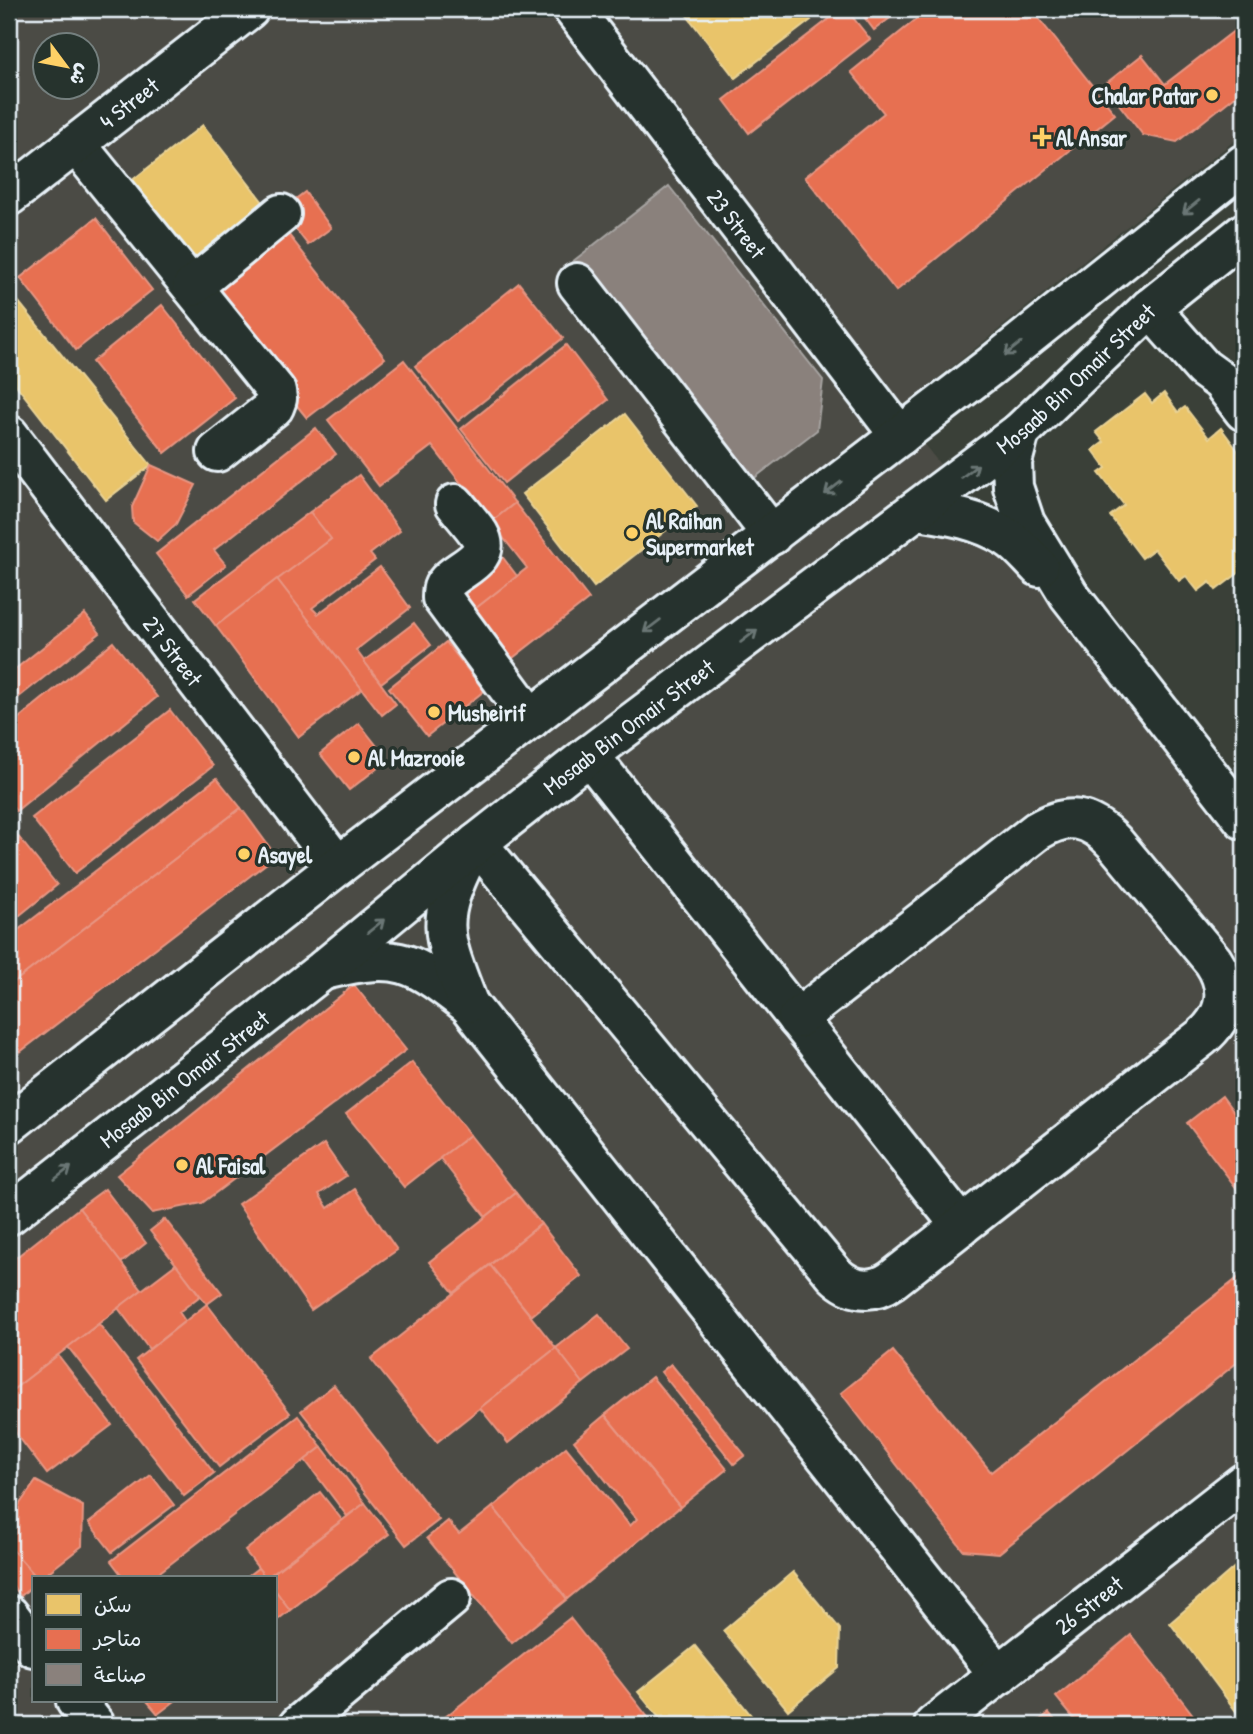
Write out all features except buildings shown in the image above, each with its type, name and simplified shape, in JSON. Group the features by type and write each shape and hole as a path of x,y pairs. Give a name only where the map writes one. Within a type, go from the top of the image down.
{"street":[{"name":"4 Street","path":"9,196 249,9"},
{"name":"23 Street","path":"573,9 900,436"},
{"path":"76,144 276,391 274,407 217,452"},
{"path":"9,1124 338,866 900,436 1244,164"},
{"path":"192,287 281,214"},
{"name":"Mosaab Bin Omair Street","path":"9,1215 323,970 589,755 1020,432 1161,300 1244,233"},
{"path":"577,283 772,535"},
{"path":"1161,300 1203,368 1221,381 1244,411"},
{"path":"1020,432 1012,462 1013,487 1025,523 1069,595 1244,820"},
{"name":"27 Street","path":"9,435 338,866"},
{"path":"455,504 479,535 481,552 476,560 446,582 442,589 442,598 531,719"},
{"path":"918,510 973,520 1009,538 1069,595"},
{"path":"589,755 961,1226"},
{"path":"468,1005 450,957 445,925 449,895 474,846 841,1282 861,1289 883,1286 1212,1029 1219,1020 1226,995 1220,972 1213,961 1102,830 1087,821 1069,818 1052,822 1037,831 797,1019"},
{"path":"323,970 374,960 395,962 432,976 468,1005 999,1675"},
{"name":"26 Street","path":"934,1725 1244,1483"},
{"path":"299,1725 451,1598"},
{"path":"9,1615 32,1646"},
{"path":"77,1702 95,1725"}],"shaded area":[{"path":"9,9 1244,9 1244,133 897,411 1244,840 1244,1725 9,1725"}],"place":[{"name":"Chalar Patar","path":"1212,95"},
{"name":"Al Ansar","path":"1042,137"},
{"name":"Al Raihan Supermarket","path":"632,533"},
{"name":"Musheirif","path":"434,712"},
{"name":"Al Mazrooie","path":"354,757"},
{"name":"Asayel","path":"244,854"},
{"name":"Al Faisal","path":"182,1165"}]}
